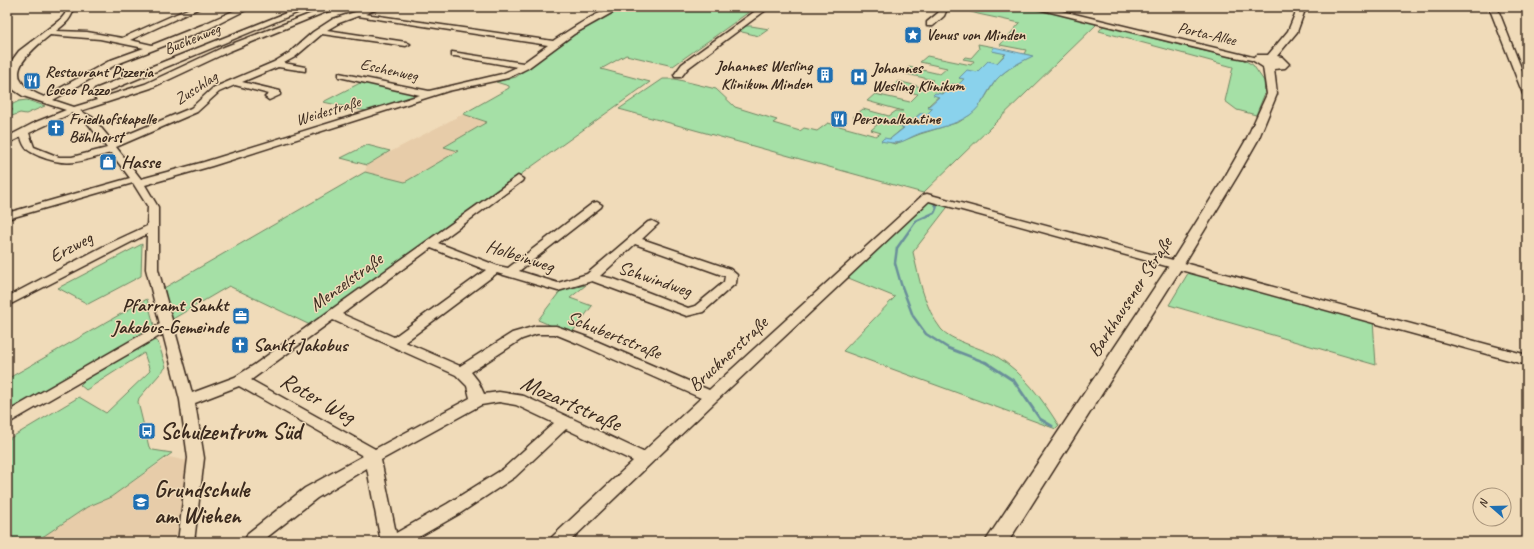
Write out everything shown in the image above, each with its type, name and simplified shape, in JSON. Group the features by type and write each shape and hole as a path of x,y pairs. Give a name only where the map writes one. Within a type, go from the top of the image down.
{"main road":[{"path":"1257,59 1261,63 1270,61 1292,32 1302,7"},
{"name":"Barkhausener Straße","path":"996,542 1177,264 1252,140 1272,94 1270,61"}],"street":[{"path":"70,7 67,18 22,53 9,67 11,76 17,88 26,94 73,110 89,119 137,181 153,207 154,227 152,269 187,400 196,458 186,542"},
{"path":"123,40 198,7"},
{"path":"44,101 114,62 205,27 248,7"},
{"name":"Buchenweg","path":"102,100 96,94 98,91 307,7"},
{"path":"7,141 21,133 73,110 148,86 227,49 334,7"},
{"name":"Zuschlag","path":"21,133 25,134 28,145 31,149 58,160 72,160 111,148 194,110 208,99 216,90 277,64 292,55 320,31 336,21 378,7"},
{"name":"Weidestraße","path":"7,216 137,181 208,164 430,94 504,76 525,66 571,32 618,7"},
{"path":"678,75 685,66 766,7"},
{"name":"Porta-Allee","path":"1034,7 1103,22 1196,47 1257,59"},
{"path":"1493,7 1527,94"},
{"path":"935,13 944,8"},
{"path":"930,24 941,14 944,8"},
{"path":"356,14 555,44"},
{"path":"320,31 406,44"},
{"path":"48,33 96,35 151,47"},
{"path":"455,54 525,66"},
{"path":"277,64 302,69"},
{"name":"Eschenweg","path":"342,75 430,94"},
{"path":"233,82 277,93 269,97"},
{"path":"7,90 17,88"},
{"path":"7,133 21,133"},
{"name":"Menzelstraße","path":"187,400 240,380 333,315 518,179"},
{"name":"Brucknerstraße","path":"558,542 711,397 927,197 1177,264"},
{"path":"510,272 597,205"},
{"name":"Holbeinweg","path":"431,244 495,269 510,272 558,287 575,284 591,277 652,224"},
{"name":"Erzweg","path":"7,302 108,248 154,227"},
{"name":"Schwindweg","path":"591,277 610,282 687,312 699,309 730,283 731,275 726,272 634,240"},
{"path":"1177,264 1527,360"},
{"path":"395,344 495,269"},
{"path":"333,315 395,344 461,372 471,380 477,392 478,400"},
{"path":"7,419 166,326"},
{"name":"Schubertstraße","path":"461,372 517,336 536,330 556,330 711,397"},
{"name":"Roter Weg","path":"240,380 367,451 373,457"},
{"name":"Mozartstraße","path":"373,457 478,400 499,397 519,400 644,460"},
{"path":"395,542 453,509 510,473 564,422"},
{"path":"254,538 311,494 373,457 389,542"}],"shaded area":[{"path":"463,114 487,122 445,147 459,151 405,182 365,172 367,165 373,161"},
{"name":"Grundschule am Wiehen","path":"169,457 192,462 175,542 35,542 87,507 111,497"}],"green space":[{"path":"625,7 756,7 673,66 626,55 601,69 650,82 310,325 229,286 171,320 164,288 365,172 405,182 458,151 444,147 487,122 463,114 509,88 509,86 496,82 516,77 558,44"},
{"path":"955,7 1026,7 1091,20 1096,25 923,193 619,109 663,79 675,79 716,89 735,107 777,120 773,123 800,131 804,128 817,131 828,123 876,136 881,133 871,130 878,124 853,117 863,109 889,116 896,111 903,111 867,101 875,94 910,102 918,94 891,88 898,81 925,88 933,80 902,73 909,67 940,74 947,68 920,62 927,56 971,65 974,61 963,59 965,57 971,58 979,49 978,44 994,47 992,51 1006,53 997,63 988,61 978,72 959,78 964,79 958,85 952,84 928,106 933,108 927,114 921,113 890,139 882,140 895,144 920,134 959,122 971,114 981,104 997,78 1010,68 1032,56 1024,54 1026,50 1000,45 1020,23 978,14"},
{"path":"1104,25 1191,48 1242,59 1253,65 1264,81 1265,93 1256,115 1237,110 1225,101 1233,67 1099,31"},
{"path":"743,26 769,29 759,36 742,32 739,29"},
{"path":"362,82 424,94 371,112 323,102"},
{"path":"27,100 45,106 26,114 20,113 12,116 7,113 13,110 9,106 19,101"},
{"path":"367,145 390,151 367,165 341,158"},
{"path":"927,200 950,204 913,252 926,302 935,320 941,329 952,337 996,356 1024,378 1046,406 1059,426 1056,429 843,351 895,297 846,277"},
{"path":"142,244 141,276 88,304 58,288"},
{"path":"1190,270 1373,320 1376,365 1169,305"},
{"path":"586,285 570,298 592,306 571,334 538,320 561,290"},
{"path":"147,299 155,329 7,416 7,379"},
{"path":"152,339 158,342 166,367 139,398 138,402 149,447 153,450 172,453 111,497 87,507 35,542 7,542 7,440 79,397 106,413 150,371 144,353 86,390 80,385 91,374"}],"water":[{"path":"994,47 1033,56 1001,75 994,83 982,103 970,115 946,126 921,133 902,142 894,143 881,141 884,138 890,139 904,128 899,126 902,123 908,124 921,113 927,114 933,108 928,107 939,97 933,95 935,93 942,94 952,84 958,85 964,79 959,78 967,70 977,72 988,61 997,63 1006,54 992,51"}],"waterway":[{"path":"1519,66 1520,68 1527,69"},
{"path":"932,201 937,207 932,214"},
{"path":"932,214 916,221 897,248 895,263 901,284 913,316 926,334 948,348 986,363"},
{"path":"986,363 1014,381 1040,419 1052,426"}],"place":[{"name":"Venus von Minden","path":"913,35"},
{"name":"Johannes Wesling Klinikum Minden","path":"825,75"},
{"name":"Johannes Wesling Klinikum","path":"859,77"},
{"name":"Restaurant Pizzeria Cocco Pazzo","path":"32,81"},
{"name":"Personalkantine","path":"839,119"},
{"name":"Friedhofskapelle Böhlhorst","path":"56,128"},
{"name":"Hasse","path":"108,162"},
{"name":"Pfarramt Sankt Jakobus-Gemeinde","path":"241,316"},
{"name":"Sankt Jakobus","path":"240,345"},
{"name":"Schulzentrum Süd","path":"147,431"},
{"name":"Grundschule am Wiehen","path":"141,502"}]}
